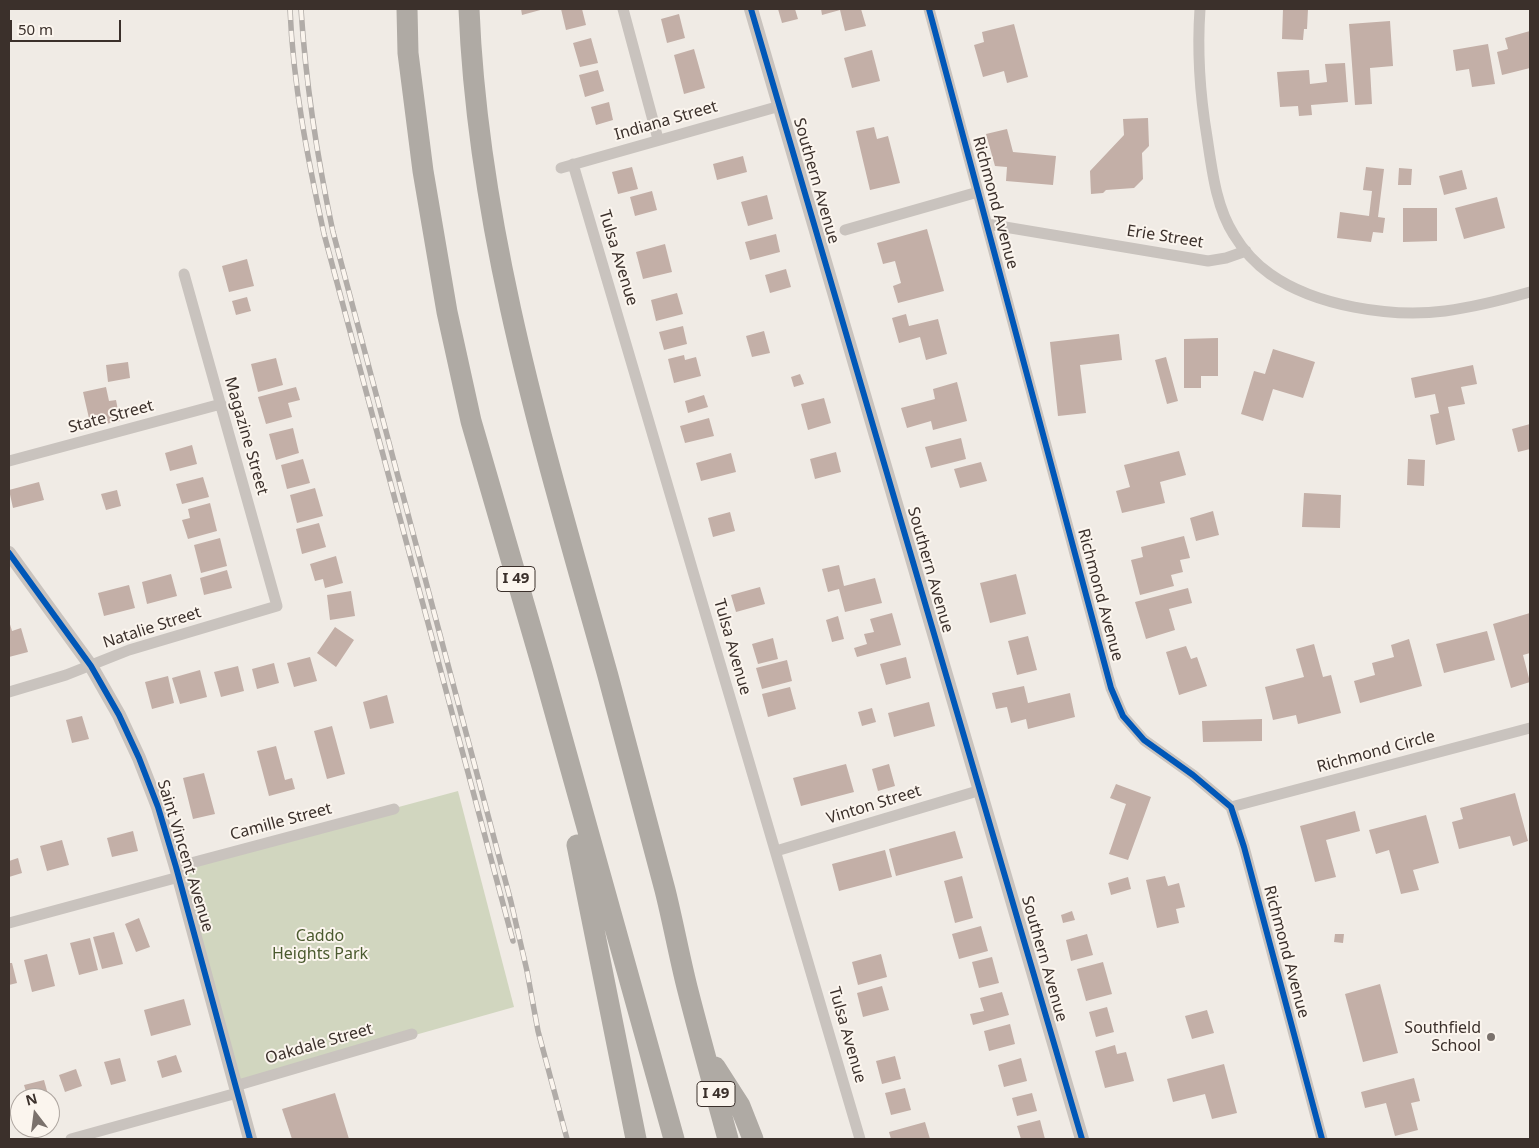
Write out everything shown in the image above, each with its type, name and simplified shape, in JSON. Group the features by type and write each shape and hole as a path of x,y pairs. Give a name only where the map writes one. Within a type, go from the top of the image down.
{"highway":[{"name":"I 49","path":"407,9 408,53 422,164 447,312 471,421 542,666 674,1139"},
{"name":"I 49","path":"469,9 475,90 492,215 518,342 547,461 608,678 728,1139"},
{"path":"542,666 636,1139"},
{"path":"704,1048 740,1106 753,1139"}],"street":[{"path":"623,9 658,139"},
{"name":"Southern Avenue","path":"752,9 1082,1139"},
{"name":"Richmond Avenue","path":"929,9 1110,688 1117,705 1131,726 1144,740 1193,775 1231,807 1244,847 1322,1139"},
{"path":"1200,9 1199,60 1203,110 1219,202 1227,223 1246,251 1271,274 1294,288 1341,304 1402,312 1443,311 1484,305 1530,292"},
{"name":"Indiana Street","path":"567,166 780,106"},
{"name":"Tulsa Avenue","path":"567,166 776,851 860,1139"},
{"path":"845,230 978,192"},
{"name":"Erie Street","path":"986,224 1208,260 1226,258 1246,251"},
{"name":"Magazine Street","path":"184,274 277,606"},
{"name":"State Street","path":"9,461 221,404"},
{"name":"Saint Vincent Avenue","path":"9,553 91,666 119,715 139,758 158,807 177,872 250,1139"},
{"name":"Natalie Street","path":"9,692 91,666 129,650 277,606"},
{"name":"Richmond Circle","path":"1231,807 1530,728"},
{"name":"Vinton Street","path":"776,851 981,790"},
{"name":"Camille Street","path":"9,923 394,809"},
{"name":"Oakdale Street","path":"71,1139 412,1034"}],"green space":[{"name":"Caddo Heights Park","path":"458,791 514,1007 235,1086 176,867"}],"building":[{"path":"521,9 544,9 522,15"},
{"path":"561,9 582,9 586,25 566,30"},
{"path":"778,9 795,9 798,19 782,23"},
{"path":"821,9 861,9 866,26 845,31 840,10 822,15"},
{"path":"1283,9 1308,9 1307,29 1304,29 1303,40 1282,39"},
{"path":"679,14 685,38 667,43 661,19"},
{"path":"1390,21 1393,66 1370,68 1372,104 1355,105 1349,24"},
{"path":"1014,24 1028,77 1007,83 1004,71 983,77 974,45 984,42 982,32"},
{"path":"1530,31 1530,68 1502,75 1497,52 1508,49 1505,38"},
{"path":"591,38 598,63 580,67 573,43"},
{"path":"1488,44 1495,84 1472,87 1469,69 1456,71 1453,50"},
{"path":"694,49 705,88 684,94 674,55"},
{"path":"872,50 880,81 852,88 844,58"},
{"path":"1345,63 1348,102 1311,105 1312,115 1299,116 1298,106 1280,107 1277,72 1309,70 1310,84 1327,82 1325,64"},
{"path":"598,70 604,91 585,97 579,75"},
{"path":"609,102 613,120 596,125 591,107"},
{"path":"1148,118 1149,146 1142,153 1143,179 1134,188 1106,190 1103,193 1091,194 1090,171 1124,135 1123,119"},
{"path":"874,127 877,139 888,136 900,183 870,190 856,131"},
{"path":"1007,129 1013,152 1056,156 1053,185 1006,181 1007,167 995,166 986,134"},
{"path":"743,156 747,172 717,180 713,164"},
{"path":"632,167 638,189 618,194 612,172"},
{"path":"1366,167 1384,169 1378,217 1385,218 1383,233 1373,232 1371,242 1337,238 1340,212 1369,216 1372,191 1363,190"},
{"path":"1399,168 1412,169 1411,185 1398,185"},
{"path":"1462,170 1467,189 1444,195 1439,176"},
{"path":"652,191 657,210 635,216 630,197"},
{"path":"767,195 773,219 748,226 741,202"},
{"path":"1497,197 1505,228 1464,239 1455,208"},
{"path":"1403,208 1437,208 1437,241 1403,242"},
{"path":"927,229 944,291 898,303 893,286 901,283 895,261 883,264 877,243"},
{"path":"776,234 780,252 750,260 745,242"},
{"path":"665,244 672,272 643,279 636,252"},
{"path":"247,259 254,286 229,292 222,266"},
{"path":"786,269 791,287 770,293 765,275"},
{"path":"677,293 683,314 656,321 651,300"},
{"path":"247,297 251,311 236,315 232,301"},
{"path":"906,314 909,326 938,319 947,354 926,360 920,337 899,343 892,318"},
{"path":"683,326 687,344 664,350 659,332"},
{"path":"764,331 770,353 752,357 746,336"},
{"path":"1119,334 1122,360 1080,365 1086,413 1058,416 1050,342"},
{"path":"1218,338 1218,376 1201,376 1201,388 1184,388 1184,339"},
{"path":"1273,349 1315,362 1303,398 1273,389 1263,421 1241,414 1254,371 1265,374"},
{"path":"684,355 685,360 696,357 701,376 674,383 668,359"},
{"path":"1166,357 1178,401 1167,404 1155,360"},
{"path":"276,358 283,385 258,392 251,364"},
{"path":"128,362 130,378 108,382 106,365"},
{"path":"1473,365 1477,384 1461,387 1465,404 1448,407 1455,440 1436,445 1430,415 1439,413 1435,394 1415,398 1411,378"},
{"path":"800,374 804,384 794,387 791,377"},
{"path":"957,382 967,421 933,430 931,421 907,428 901,408 935,399 933,389"},
{"path":"106,387 109,401 116,400 120,421 91,427 83,392"},
{"path":"296,387 300,400 288,403 292,417 266,424 258,397"},
{"path":"704,395 708,407 688,413 685,401"},
{"path":"824,398 831,423 808,430 801,404"},
{"path":"709,418 714,436 685,443 680,426"},
{"path":"1530,424 1530,449 1518,452 1512,429"},
{"path":"293,428 299,453 276,460 269,434"},
{"path":"961,438 966,459 931,468 925,447"},
{"path":"192,445 197,464 170,471 165,453"},
{"path":"1179,451 1186,475 1160,482 1165,503 1122,513 1116,491 1130,487 1124,465"},
{"path":"836,452 841,472 815,479 810,459"},
{"path":"731,453 736,472 701,481 696,463"},
{"path":"303,459 310,483 287,489 281,465"},
{"path":"1408,459 1425,460 1424,486 1407,485"},
{"path":"981,462 987,481 960,488 954,469"},
{"path":"203,477 209,497 182,504 176,484"},
{"path":"39,482 44,500 13,508 9,490"},
{"path":"315,488 323,516 297,523 290,495"},
{"path":"117,490 121,506 106,510 101,494"},
{"path":"1304,493 1341,495 1340,528 1302,527"},
{"path":"210,503 217,531 188,539 182,520 190,518 188,509"},
{"path":"1213,511 1219,535 1196,541 1190,518"},
{"path":"730,512 735,531 713,537 708,518"},
{"path":"319,523 326,547 302,554 296,529"},
{"path":"1184,536 1190,558 1180,560 1183,572 1171,575 1174,586 1140,595 1131,560 1143,557 1141,547"},
{"path":"220,538 227,566 201,573 194,545"},
{"path":"336,556 343,583 325,588 323,579 315,581 310,564"},
{"path":"839,565 844,586 875,578 882,603 845,612 839,589 828,592 822,569"},
{"path":"227,570 232,588 204,595 200,578"},
{"path":"171,574 177,596 147,604 142,582"},
{"path":"1016,574 1026,614 990,623 980,583"},
{"path":"129,585 135,608 104,616 98,593"},
{"path":"760,587 765,604 736,612 731,595"},
{"path":"1188,588 1192,603 1169,609 1175,630 1146,639 1135,602"},
{"path":"351,591 355,616 330,620 327,595"},
{"path":"892,613 901,645 857,657 854,648 867,644 864,634 874,632 870,619"},
{"path":"1530,613 1530,653 1523,655 1530,682 1511,688 1493,624"},
{"path":"838,616 844,639 832,642 826,620"},
{"path":"9,621 12,631 21,628 28,652 9,657"},
{"path":"335,627 354,640 336,667 317,653"},
{"path":"1487,631 1495,660 1444,673 1436,644"},
{"path":"1028,636 1037,670 1017,675 1008,641"},
{"path":"773,638 778,659 758,664 752,644"},
{"path":"1409,639 1422,686 1360,703 1354,681 1375,675 1372,663 1394,657 1391,645"},
{"path":"1314,644 1323,677 1331,675 1341,713 1298,724 1296,715 1273,720 1265,687 1304,677 1296,649"},
{"path":"1186,646 1191,659 1197,657 1207,686 1179,695 1166,652"},
{"path":"310,657 317,681 294,687 287,663"},
{"path":"906,657 911,678 886,685 880,664"},
{"path":"787,660 792,681 762,689 756,668"},
{"path":"274,663 279,683 257,689 252,669"},
{"path":"238,666 244,691 221,697 214,672"},
{"path":"200,670 207,697 180,704 172,678"},
{"path":"168,676 174,703 152,709 145,682"},
{"path":"1024,686 1028,703 1070,693 1075,717 1028,729 1026,719 1011,723 1007,707 996,709 992,693"},
{"path":"790,687 796,709 768,717 762,694"},
{"path":"387,695 394,723 370,729 363,702"},
{"path":"929,702 935,726 894,737 888,713"},
{"path":"872,708 876,722 862,726 858,712"},
{"path":"82,716 89,739 72,743 66,720"},
{"path":"1262,719 1262,741 1203,742 1202,721"},
{"path":"332,726 345,774 327,779 314,731"},
{"path":"276,746 285,780 292,778 295,789 269,796 257,751"},
{"path":"846,764 854,792 801,806 793,778"},
{"path":"889,764 895,786 878,791 872,769"},
{"path":"204,773 215,814 193,819 183,778"},
{"path":"1116,784 1151,797 1128,860 1109,854 1126,804 1110,798"},
{"path":"1515,793 1528,841 1513,846 1510,836 1459,849 1452,822 1463,819 1460,808"},
{"path":"1355,811 1360,831 1326,840 1336,877 1315,882 1300,826"},
{"path":"1426,815 1439,863 1413,870 1419,890 1401,894 1389,850 1376,854 1369,830"},
{"path":"133,831 138,851 112,857 107,838"},
{"path":"955,831 963,858 896,876 889,849"},
{"path":"62,840 69,865 47,871 40,846"},
{"path":"885,850 892,877 839,891 832,864"},
{"path":"18,858 22,873 9,877 9,861"},
{"path":"962,876 973,918 955,923 944,881"},
{"path":"1165,876 1168,886 1179,883 1185,907 1176,909 1179,923 1157,928 1146,880"},
{"path":"1128,877 1131,889 1111,895 1108,883"},
{"path":"1072,911 1075,920 1063,923 1061,915"},
{"path":"139,918 150,947 136,952 125,924"},
{"path":"981,926 988,951 959,959 952,934"},
{"path":"114,932 123,964 102,969 93,937"},
{"path":"1087,934 1093,955 1071,961 1066,940"},
{"path":"1335,934 1344,934 1343,943 1334,942"},
{"path":"90,938 98,970 79,975 70,943"},
{"path":"47,954 55,986 32,992 24,960"},
{"path":"881,954 887,977 858,985 852,962"},
{"path":"992,957 999,983 979,988 972,962"},
{"path":"1103,962 1112,994 1086,1001 1077,969"},
{"path":"9,963 12,963 17,983 9,985"},
{"path":"1380,984 1398,1053 1363,1062 1345,994"},
{"path":"882,986 889,1010 863,1017 857,993"},
{"path":"1002,992 1009,1015 973,1025 970,1014 984,1011 980,998"},
{"path":"184,999 191,1025 151,1036 144,1010"},
{"path":"1107,1007 1114,1032 1096,1037 1089,1012"},
{"path":"1207,1010 1214,1033 1192,1039 1185,1016"},
{"path":"1010,1024 1015,1044 989,1051 984,1031"},
{"path":"1115,1045 1117,1054 1126,1052 1134,1081 1105,1088 1095,1051"},
{"path":"176,1055 182,1072 162,1078 157,1061"},
{"path":"895,1056 901,1079 882,1084 876,1061"},
{"path":"120,1058 126,1081 111,1085 104,1062"},
{"path":"1021,1058 1027,1081 1004,1087 998,1065"},
{"path":"1224,1064 1237,1113 1212,1119 1205,1094 1173,1102 1167,1079"},
{"path":"76,1069 82,1086 65,1092 59,1075"},
{"path":"1414,1078 1420,1101 1411,1103 1418,1130 1395,1136 1386,1103 1365,1108 1361,1092"},
{"path":"44,1080 46,1088 25,1088 24,1085"},
{"path":"905,1088 911,1110 891,1115 885,1093"},
{"path":"335,1093 349,1139 292,1139 282,1109"},
{"path":"1032,1093 1037,1111 1017,1116 1012,1098"},
{"path":"1040,1120 1045,1139 1021,1139 1017,1126"},
{"path":"925,1122 930,1139 891,1139 889,1132"}],"railway":[{"path":"290,9 298,94 324,234 513,941"},
{"path":"301,9 313,121 333,232 511,902 527,971 538,1031 567,1139"}],"cycle path":[{"path":"751,9 1082,1139"},
{"path":"929,9 1111,688 1123,716 1144,740 1193,775 1231,807 1244,847 1322,1139"},
{"path":"9,553 91,666 119,715 139,758 158,807 176,867 250,1139"}],"place":[{"name":"Southfield School","path":"1491,1037"}]}
